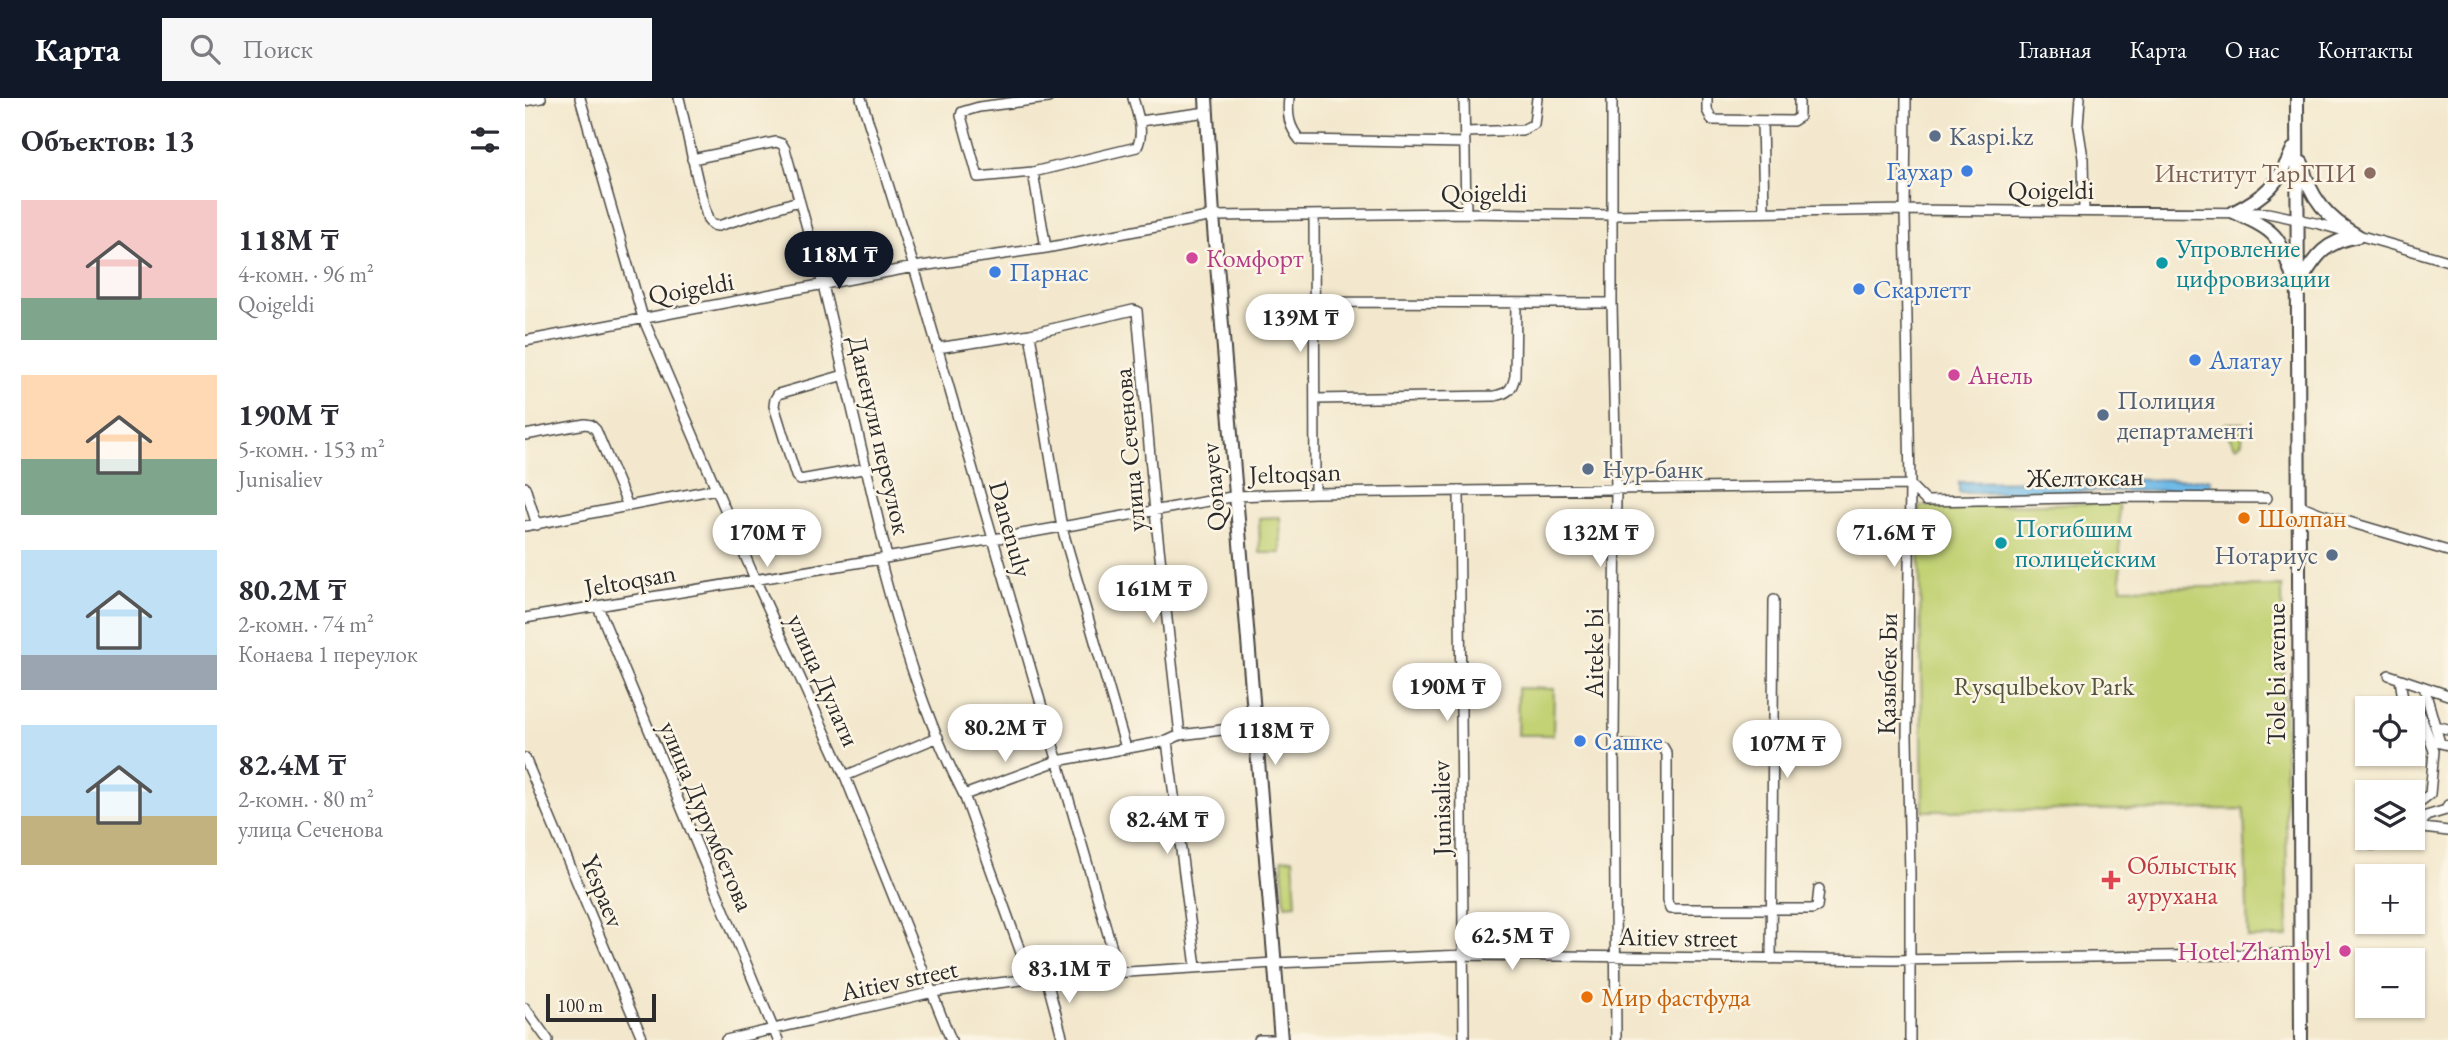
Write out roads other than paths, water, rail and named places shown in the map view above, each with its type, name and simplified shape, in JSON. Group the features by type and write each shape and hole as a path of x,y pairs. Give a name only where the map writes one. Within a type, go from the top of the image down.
{"main road":[{"name":"Qonayev","path":"1206,98 1213,216 1281,1040"},
{"name":"Tole bi avenue","path":"2297,98 2301,1040"},
{"path":"2234,212 2265,194 2279,178 2296,138"},
{"path":"2296,138 2304,176 2311,192 2337,225 2358,236"},
{"path":"2234,212 2272,231 2282,246 2297,288"},
{"path":"2297,288 2312,262 2328,245 2340,239 2358,236"}],"street":[{"path":"525,101 541,98"},
{"name":"улица Дулати","path":"580,98 643,318 755,579 845,776 951,1040"},
{"path":"679,98 692,159 708,220 712,225 718,226 798,201"},
{"name":"Danenuly","path":"861,98 914,267 1119,972"},
{"path":"1048,98 964,111 961,116 978,177 1033,172 1137,146 1140,142 1140,121 1133,98"},
{"path":"1289,98 1287,111 1291,130 1300,140 1465,143"},
{"path":"1464,98 1466,213"},
{"path":"1465,132 1522,130 1534,124 1537,98"},
{"name":"Aiteke bi","path":"1612,98 1612,303 1616,488 1616,1040"},
{"path":"1707,98 1707,110 1712,120 1762,121 1793,121 1799,117 1799,98"},
{"name":"Қазыбек Би","path":"1906,98 1905,210 1910,485 1907,736 1910,1040"},
{"path":"2080,98 2078,126 2083,158 2084,211"},
{"path":"1140,121 1207,112"},
{"path":"1762,121 1764,212"},
{"name":"Даненули переулок","path":"692,159 776,142 782,144 823,285 867,468 901,636 938,737 964,795 1030,978"},
{"path":"1033,172 1047,248"},
{"name":"Qoigeldi","path":"526,338 914,267 1047,248 1213,216 1466,213 1612,215 1905,210 2268,213 2297,218 2448,261"},
{"path":"1314,215 1315,493"},
{"path":"1314,302 1612,303"},
{"path":"1315,399 1495,396 1507,393 1513,386 1515,376 1516,304"},
{"name":"улица Сеченова","path":"937,348 1030,334 1137,311 1155,512 1180,735"},
{"path":"1030,334 1062,528 1126,748"},
{"path":"844,375 778,394 774,406 796,476 800,480 867,468"},
{"path":"525,435 591,425 596,430 628,506"},
{"name":"Jeltoqsan","path":"525,618 993,540 1237,496 1910,485"},
{"name":"Желтоксан","path":"1910,485 1926,501 2122,497 2267,498"},
{"path":"525,488 537,525"},
{"path":"525,526 716,489"},
{"name":"Junisaliev","path":"1459,491 1464,1040"},
{"path":"2299,505 2448,551"},
{"path":"1770,959 1774,600"},
{"name":"улица Дурумбетова","path":"598,607 778,1040"},
{"path":"2389,675 2448,695"},
{"path":"2400,680 2403,699 2420,714 2434,751 2430,794 2425,798"},
{"path":"2424,687 2440,743 2448,745"},
{"path":"964,795 1057,761 1167,741 1180,735 1255,726"},
{"path":"2435,726 2448,729"},
{"path":"845,776 938,737"},
{"path":"1167,741 1196,967"},
{"path":"1614,745 1663,747 1667,754 1667,901 1670,909 1812,909 1817,907 1819,889"},
{"name":"Yespaev","path":"525,758 643,1040"},
{"path":"2425,817 2446,810 2448,805"},
{"path":"2425,827 2448,831"},
{"name":"Aitiev street","path":"726,1040 933,992 1030,978 1196,967 1464,955 1910,959 2301,954"},
{"path":"1046,977 1063,1040"},
{"path":"525,1008 548,1040"},
{"path":"1259,1040 1281,1040"}],"water":[{"path":"2211,479 2211,490 1959,493 1959,482"}],"place":[{"name":"Kaspi.kz","path":"1935,136"},
{"name":"Гаухар","path":"1967,171"},
{"name":"Институт ТарГПИ","path":"2370,173"},
{"name":"Комфорт","path":"1192,258"},
{"name":"Упровление цифровизации","path":"2162,263"},
{"name":"Парнас","path":"995,272"},
{"name":"Скарлетт","path":"1859,289"},
{"name":"Алатау","path":"2195,360"},
{"name":"Анель","path":"1954,375"},
{"name":"Полиция департаменті","path":"2103,415"},
{"name":"Нур-банк","path":"1588,469"},
{"name":"Шолпан","path":"2244,518"},
{"name":"Погибшим полицейским","path":"2001,543"},
{"name":"Нотариус","path":"2332,555"},
{"name":"Сашке","path":"1580,741"},
{"name":"Облыстық аурухана","path":"2111,880"},
{"name":"Hotel Zhambyl","path":"2345,951"},
{"name":"Мир фастфуда","path":"1587,997"}],"park label":[{"name":"Rysqulbekov Park","path":"2044,686"}]}
